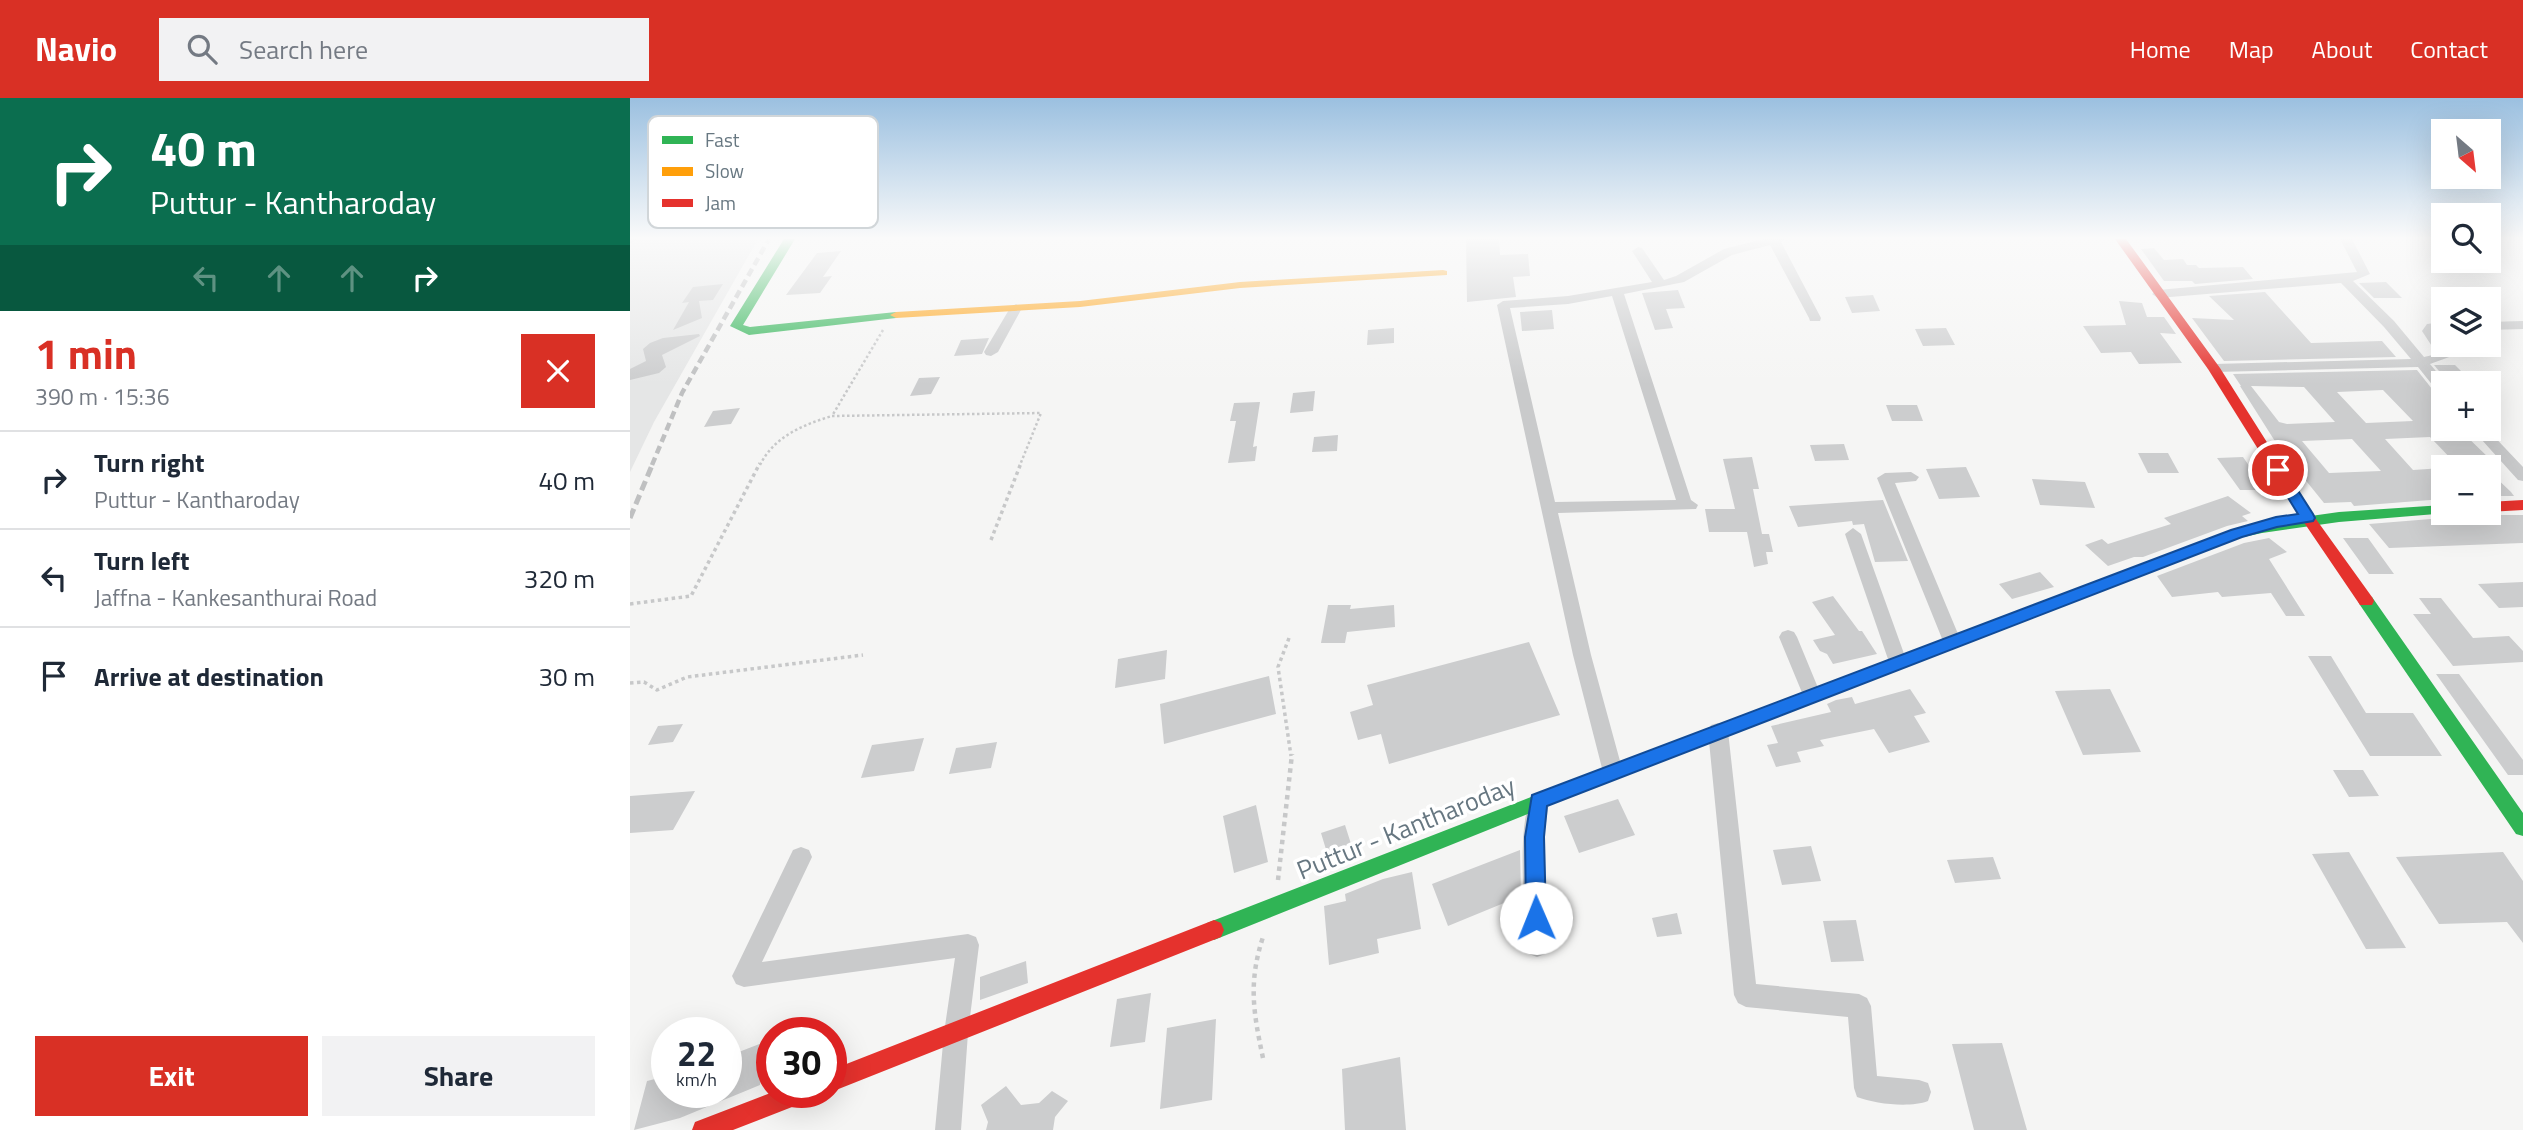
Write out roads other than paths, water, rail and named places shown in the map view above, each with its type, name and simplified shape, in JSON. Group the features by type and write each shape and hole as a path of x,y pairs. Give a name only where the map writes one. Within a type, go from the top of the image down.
{"main road":[{"path":"760,287 736,326 749,331 1219,287"},
{"path":"2154,287 2214,369 2308,518 2523,828"},
{"path":"2501,506 2523,505"},
{"name":"Puttur - Kantharoday","path":"847,1075 1718,731 2236,534 2276,522 2308,518 2431,511"},
{"path":"703,1130 760,1108"}],"street":[{"path":"1613,772 1582,655 1503,305 1617,293 1646,287"},
{"path":"1800,287 1815,318"},
{"path":"2158,293 2236,287"},
{"path":"2352,287 2389,324 2431,376"},
{"path":"1548,508 1687,505 1617,293"},
{"path":"991,352 1016,308"},
{"path":"2501,326 2523,325"},
{"path":"2214,369 2418,362 2440,357"},
{"path":"2490,441 2523,476"},
{"path":"1912,477 1885,478 1952,641"},
{"path":"1853,534 1898,662"},
{"path":"1788,637 1812,695"},
{"path":"1718,731 1746,995 1859,1006 1866,1088 1919,1092"},
{"path":"1536,946 1534,837 1539,801"},
{"path":"801,857 744,976 968,945 956,1033 948,1130"}],"railway":[{"path":"652,465 682,393 742,287"},
{"path":"630,518 653,463"}]}
